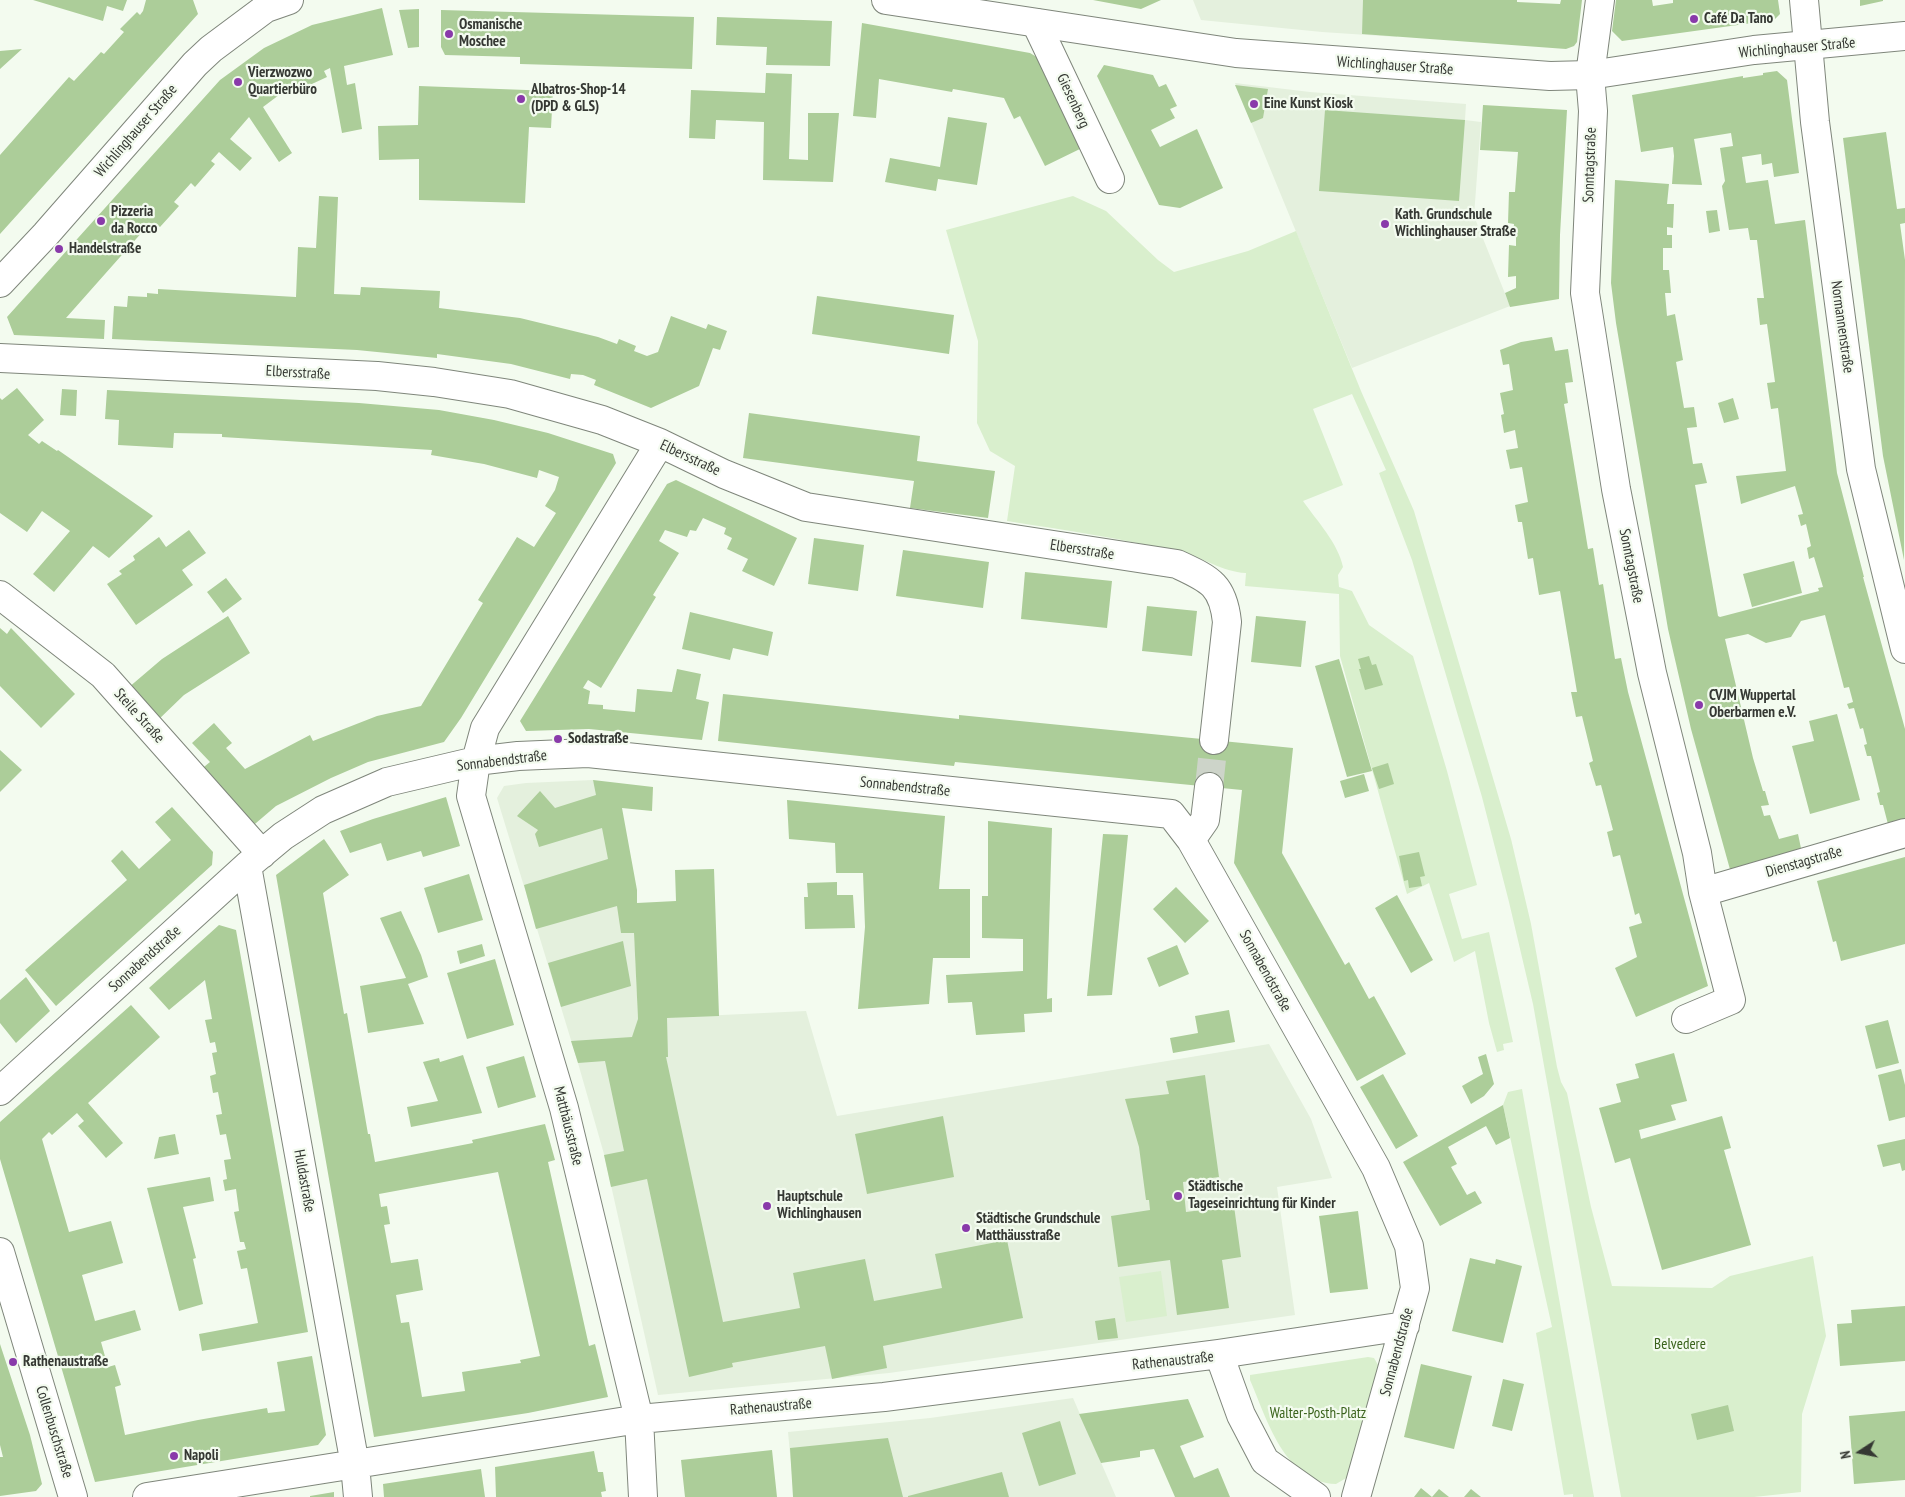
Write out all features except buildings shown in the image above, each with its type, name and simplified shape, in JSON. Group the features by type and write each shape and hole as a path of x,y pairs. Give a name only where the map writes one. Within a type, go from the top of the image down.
{"street":[{"name":"Wichlinghauser Straße","path":"886,0 1236,53 1550,76 1590,76 1754,50 1905,36"},
{"name":"Sonntagstraße","path":"1600,0 1590,76 1592,111 1585,293 1616,489 1652,673 1698,853 1703,892 1731,1000 1686,1019"},
{"name":"Normannenstraße","path":"1804,0 1815,122 1861,469 1905,649"},
{"name":"Wichlinghauser Straße","path":"0,284 195,64 211,49 270,3"},
{"name":"Giesenberg","path":"1036,23 1110,179"},
{"name":"Elbersstraße","path":"0,358 377,376 434,382 519,397 602,420 660,443 724,474 806,507 1177,564 1206,577 1216,588 1225,604 1227,622 1214,740"},
{"path":"476,761 485,728 660,443"},
{"name":"Steile Straße","path":"0,595 103,675 254,860"},
{"name":"Sonnabendstraße","path":"0,1091 254,860 283,836 322,810 387,782 476,761 518,756 588,754 1171,814 1191,840 1376,1168 1409,1246 1415,1288 1356,1497"},
{"name":"Matthäusstraße","path":"476,761 471,796 564,1108 639,1419 643,1497"},
{"path":"1191,840 1205,820 1209,787"},
{"name":"Dienstagstraße","path":"1703,892 1905,832"},
{"name":"Huldastraße","path":"254,860 355,1465 358,1497"},
{"name":"Collenbuschstraße","path":"0,1252 73,1497"},
{"path":"1219,1354 1405,1326"},
{"name":"Rathenaustraße","path":"147,1497 639,1419 884,1397 1219,1354 1241,1415 1264,1461 1316,1497"}],"shaded area":[{"path":"1193,0 1397,0 1397,37 1201,20"},
{"name":"Kath. Grundschule Wichlinghauser Straße","path":"1235,83 1310,92 1466,104 1465,120 1481,122 1474,216 1510,306 1352,368"},
{"path":"593,780 633,903 638,1019 806,1011 837,1116 1269,1044 1311,1119 1332,1178 1277,1187 1295,1315 889,1373 658,1395 604,1154 497,798 504,786 526,783"},
{"path":"1073,1398 1116,1497 794,1497 788,1432 930,1418"}],"green space":[{"name":"Belvedere","path":"1073,196 1106,211 1158,260 1174,272 1248,251 1296,231 1361,391 1414,511 1511,839 1531,924 1557,1067 1561,1082 1567,1093 1591,1207 1612,1286 1712,1288 1730,1276 1813,1256 1826,1336 1802,1414 1801,1492 1754,1497 1621,1497 1533,1004 1509,902 1482,797 1412,560 1379,473 1386,470 1352,394 1313,409 1343,485 1303,501 1337,549 1343,567 1338,575 1339,587 1352,591 1369,625 1413,656 1447,771 1477,885 1449,894 1462,939 1489,932 1513,1042 1503,1044 1504,1050 1497,1052 1489,1023 1475,951 1454,962 1429,883 1407,894 1340,656 1339,594 1245,586 1246,573 1229,570 1188,554 1116,539 1007,521 1015,466 990,451 977,423 978,341 946,230"},
{"path":"1522,1089 1594,1497 1573,1497 1573,1494 1564,1495 1536,1333 1552,1327 1503,1105 1508,1092"},
{"path":"1161,1271 1167,1316 1126,1322 1119,1277"},
{"name":"Walter-Posth-Platz","path":"1368,1357 1374,1358 1381,1370 1348,1477 1336,1484 1318,1481 1303,1472 1290,1460 1280,1446 1263,1412 1250,1380 1250,1375"}],"tunnel":[{"path":"1209,787 1214,740"}],"place":[{"name":"Café Da Tano","path":"1694,19"},
{"name":"Osmanische Moschee","path":"449,34"},
{"name":"Vierzwozwo Quartierbüro","path":"238,82"},
{"name":"Albatros-Shop-14 (DPD & GLS)","path":"521,99"},
{"name":"Eine Kunst Kiosk","path":"1254,104"},
{"name":"Pizzeria da Rocco","path":"101,221"},
{"name":"Kath. Grundschule Wichlinghauser Straße","path":"1385,224"},
{"name":"Handelstraße","path":"59,249"},
{"name":"CVJM Wuppertal Oberbarmen e.V.","path":"1699,705"},
{"name":"Sodastraße","path":"558,739"},
{"name":"Städtische Tageseinrichtung für Kinder","path":"1178,1196"},
{"name":"Hauptschule Wichlinghausen","path":"767,1206"},
{"name":"Städtische Grundschule Matthäusstraße","path":"966,1228"},
{"name":"Rathenaustraße","path":"13,1362"},
{"name":"Napoli","path":"174,1456"}]}
